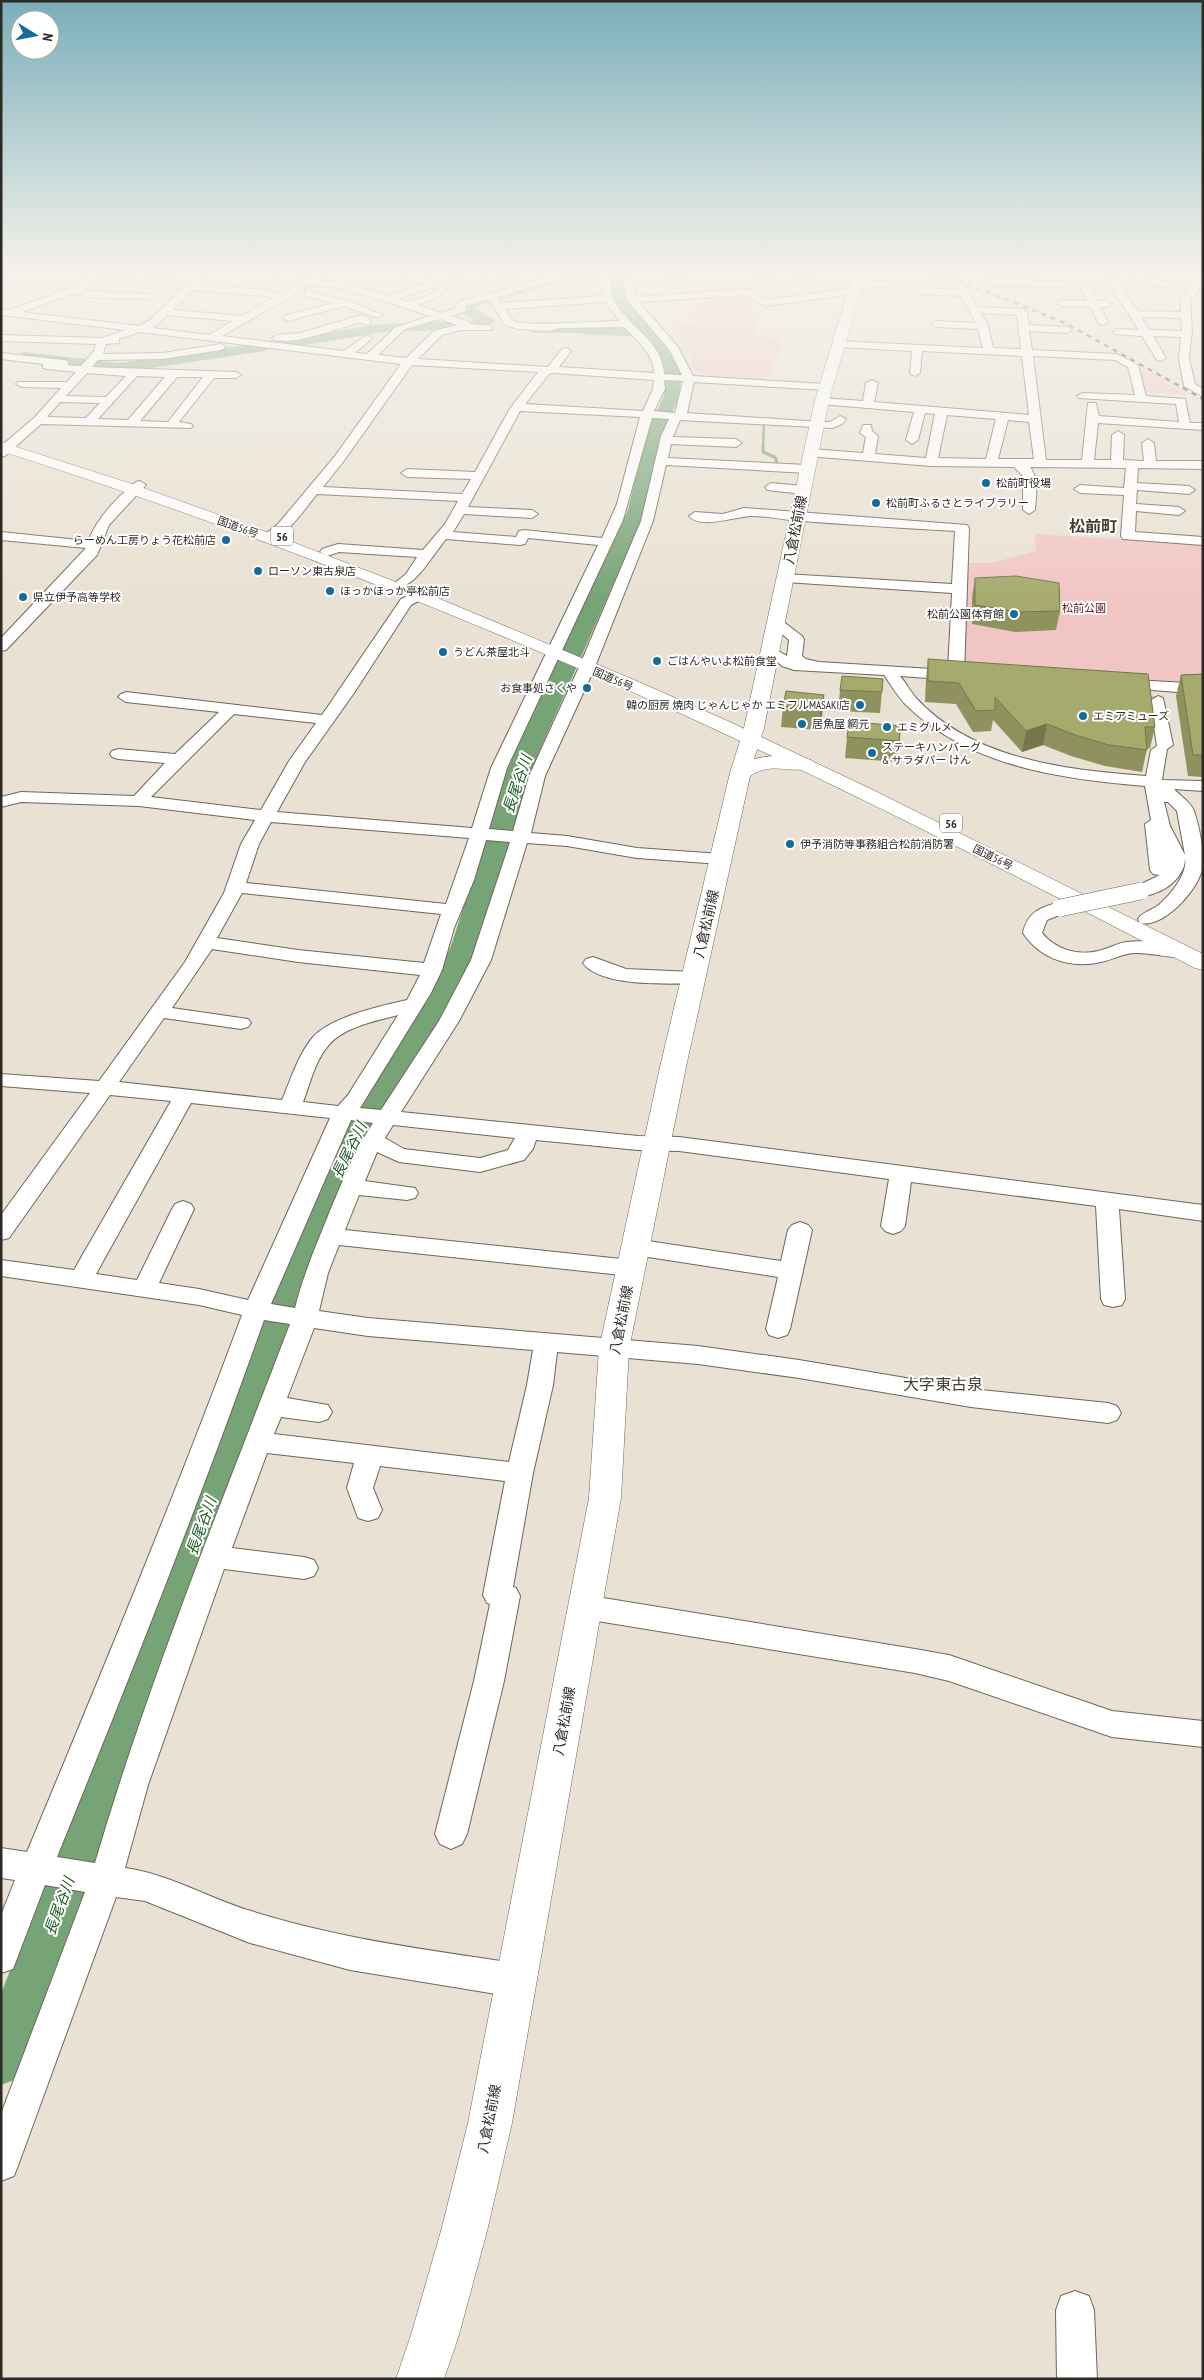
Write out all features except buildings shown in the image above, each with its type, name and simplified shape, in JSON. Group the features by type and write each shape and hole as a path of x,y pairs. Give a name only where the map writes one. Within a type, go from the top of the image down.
{"main road":[{"name":"八倉松前線","path":"420,2379 435,2335 464,2231 490,2123 605,1498 614,1349 693,978 740,773 753,733 809,461 816,424 818,400 827,380"},
{"name":"国道56号","path":"9,443 271,536 422,594 587,661 753,733 833,763 1147,919 1192,951 1203,963"},
{"name":"国道56号","path":"271,536 327,552 403,582 422,594"},
{"name":"国道56号","path":"753,733 804,764 1111,914 1192,951"},
{"path":"740,773 752,764 764,760 804,764"}],"street":[{"path":"9,443 38,420 73,380"},
{"path":"89,422 128,380"},
{"path":"131,424 168,380"},
{"path":"171,425 206,380"},
{"path":"271,536 340,459 395,380"},
{"path":"403,582 411,577 426,554 444,535 480,476 517,407 540,380"},
{"path":"616,387 620,380"},
{"path":"1,1957 40,1868 258,1310 347,1113 414,1005 432,970 481,835 499,768 525,717 623,504 640,434 651,414 654,396 659,389 659,380"},
{"path":"1,2163 102,1878 133,1784 272,1406 330,1236 373,1138 449,1021 481,960 520,838 537,776 647,521 659,499 664,451 671,425 677,416 688,380"},
{"path":"706,380 825,387"},
{"path":"1029,380 1040,463"},
{"path":"1136,380 1139,399 1139,423"},
{"path":"1189,380 1190,386 1203,394"},
{"path":"868,404 872,383"},
{"path":"22,384 68,385"},
{"path":"1088,464 1093,419 1087,396 1182,401 1184,420"},
{"path":"56,399 109,400"},
{"path":"818,400 1034,419"},
{"path":"517,407 832,425 840,419"},
{"path":"912,440 921,408"},
{"path":"931,462 942,410"},
{"path":"1093,419 1139,423 1184,420 1203,415"},
{"path":"991,463 1003,416"},
{"path":"38,420 187,426"},
{"path":"1184,420 1203,427"},
{"path":"760,436 762,421"},
{"path":"867,427 866,433 872,436 868,452 871,458"},
{"path":"100,435 114,430 152,432"},
{"path":"9,443 72,434"},
{"path":"664,451 740,439 718,434"},
{"path":"1117,464 1118,435"},
{"path":"1148,443 1150,465"},
{"path":"664,451 809,461 871,458 931,462 1040,463 1067,459 1088,464 1203,466"},
{"path":"1016,463 1024,465 1029,472 1029,510"},
{"path":"1132,464 1128,536 1203,541"},
{"path":"407,473 480,476"},
{"path":"771,487 803,490"},
{"path":"1,647 92,552 93,539 103,527 110,513 137,488"},
{"path":"1080,489 1130,495 1181,507"},
{"path":"314,490 463,504 532,514"},
{"path":"1130,495 1189,490"},
{"path":"695,516 724,518 744,512 760,512 797,517 962,528 954,675"},
{"path":"444,535 520,541 524,534 606,542"},
{"path":"1,536 92,545"},
{"path":"327,552 338,548 426,554"},
{"path":"785,578 958,589"},
{"path":"1,1232 160,1012 206,942 235,887 250,844 264,816 297,762 406,602 422,594"},
{"path":"776,623 797,639 794,657 796,661 817,666"},
{"path":"770,650 787,664 971,676"},
{"path":"889,671 904,696 924,715 975,745 1015,760 1069,774 1162,789 1203,786"},
{"path":"1100,684 1155,694 1203,689"},
{"path":"1155,694 1162,748 1162,827 1176,853"},
{"path":"126,697 327,720"},
{"path":"139,801 178,760 217,726 230,709"},
{"path":"118,754 178,760"},
{"path":"1162,789 1178,844 1175,870 1169,877 1141,891 1060,908 1040,915 1033,923 1032,933 1039,944 1055,953 1082,958 1097,958 1121,949 1145,948 1192,951"},
{"path":"1160,870 1153,818 1162,789"},
{"path":"1147,919 1167,908 1176,892 1188,881 1195,864 1185,810 1162,789"},
{"path":"1,802 21,797 139,801 264,816 567,841 637,853 721,859"},
{"path":"235,887 453,910"},
{"path":"1111,914 1125,928 1125,937 1121,949"},
{"path":"206,942 298,956 432,970"},
{"path":"593,963 599,969 613,973 693,978"},
{"path":"290,1107 321,1040 331,1032 390,1010 414,1005"},
{"path":"160,1012 241,1023"},
{"path":"1,1080 184,1096 528,1133 658,1144 679,1144 1203,1213"},
{"path":"81,1279 184,1096"},
{"path":"373,1138 379,1144 400,1155 480,1165 516,1155 522,1149 528,1133"},
{"path":"893,1226 901,1173"},
{"path":"350,1187 407,1193"},
{"path":"1107,1200 1113,1298"},
{"path":"144,1290 183,1209"},
{"path":"778,1329 800,1230"},
{"path":"330,1236 791,1271"},
{"path":"1,1268 199,1297 258,1310 368,1327 717,1358 892,1384 971,1398 1108,1413"},
{"path":"451,1834 489,1681 506,1596 498,1594 520,1473 540,1385 546,1343"},
{"path":"272,1406 319,1412"},
{"path":"258,1442 520,1473"},
{"path":"368,1510 360,1488 370,1455"},
{"path":"215,1557 304,1568"},
{"path":"585,1607 915,1661 949,1668 1112,1724 1203,1734"},
{"path":"1,1863 145,1886 250,1927 350,1954 515,1980"},
{"path":"1075,2310 1077,2379"}],"green space":[{"path":"1139,380 1161,380 1187,395 1142,392"},
{"name":"松前公園","path":"1035,534 1203,544 1203,686 961,672 968,563 992,563 1036,551"}],"waterway":[{"name":"長尾谷川","path":"1,2060 292,1282 342,1161 362,1122 449,983 466,943 520,768 637,510 654,433 672,396 673,380"},
{"path":"763,448 764,423 770,423"},
{"path":"763,448 763,452 775,457 778,466"}],"tunnel":[{"path":"1152,696 1152,701"}],"railway":[{"path":"1169,380 1203,399"}],"place":[{"name":"松前町役場","path":"986,483"},
{"name":"松前町ふるさとライブラリー","path":"876,503"},
{"name":"らーめん工房りょう花松前店","path":"226,540"},
{"name":"ローソン東古泉店","path":"258,571"},
{"name":"ほっかほっか亭松前店","path":"330,591"},
{"name":"県立伊予高等学校","path":"23,597"},
{"name":"松前公園体育館","path":"1014,614"},
{"name":"うどん茶屋北斗","path":"443,652"},
{"name":"ごはんやいよ松前食堂","path":"657,661"},
{"name":"お食事処さくや","path":"587,688"},
{"name":"韓の厨房 焼肉 じゃんじゃか エミフルMASAKI店","path":"860,705"},
{"name":"エミアミューズ","path":"1083,716"},
{"name":"居魚屋 網元","path":"802,724"},
{"name":"エミグルメ","path":"887,727"},
{"name":"ステーキハンバーグ & サラダバー けん","path":"872,753"},
{"name":"伊予消防等事務組合松前消防署","path":"790,844"}],"district":[{"name":"松前町","path":"1093,526"},
{"name":"大字東古泉","path":"943,1384"}]}
